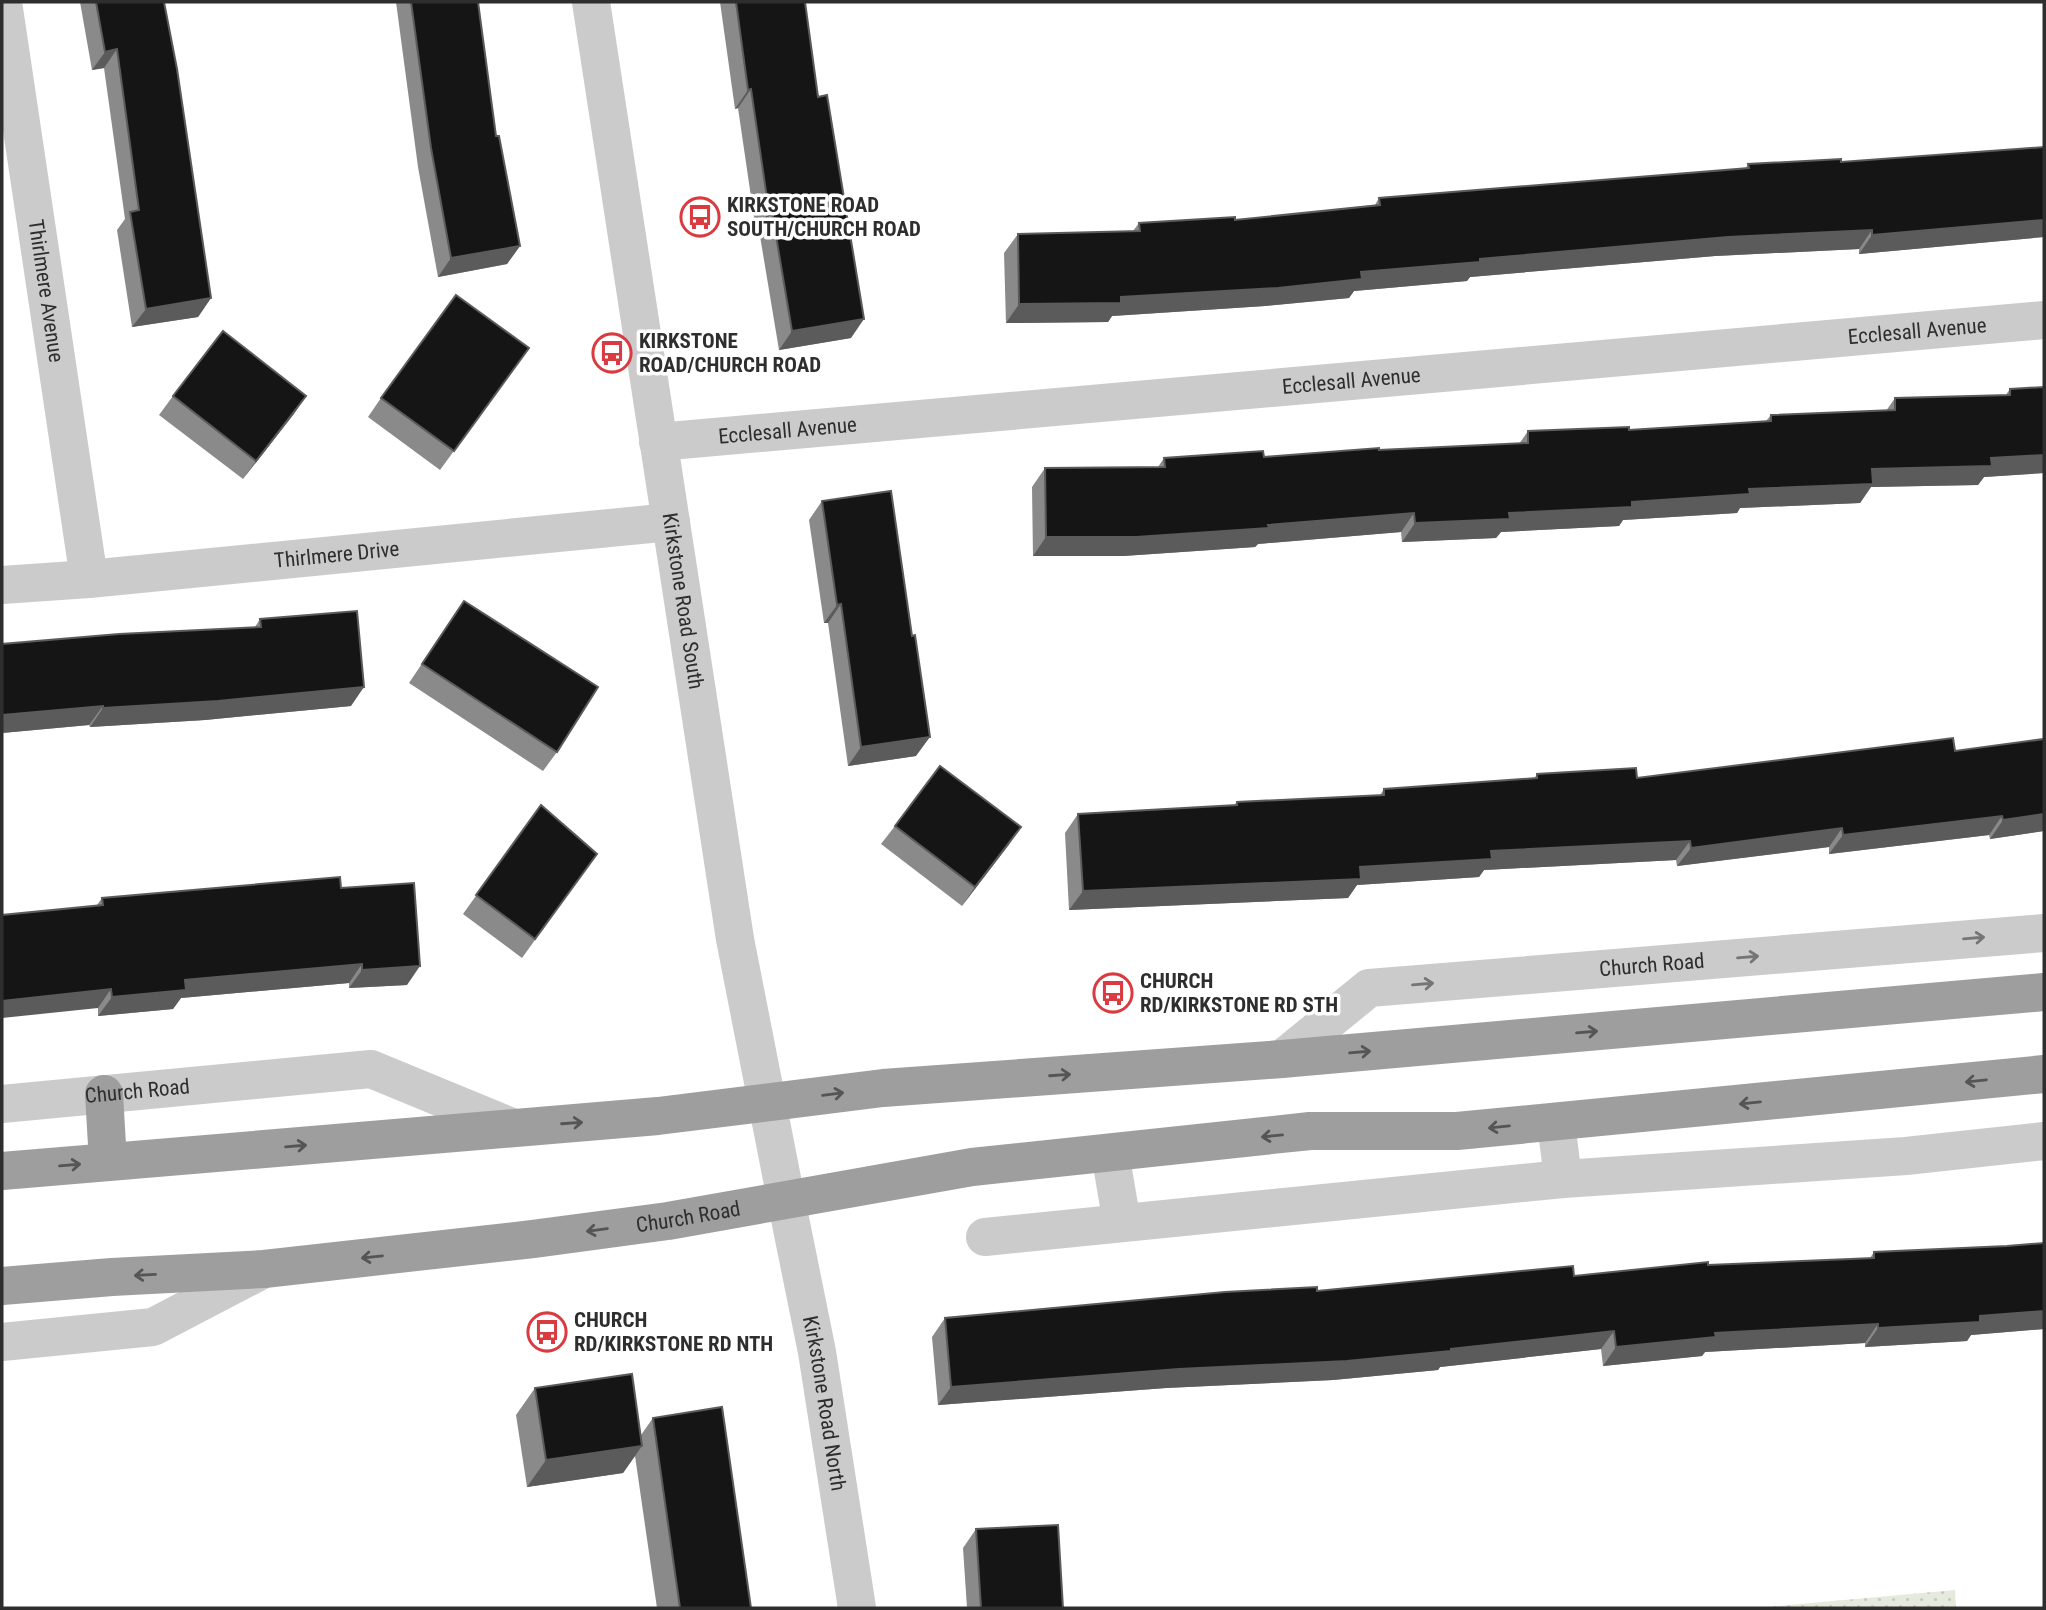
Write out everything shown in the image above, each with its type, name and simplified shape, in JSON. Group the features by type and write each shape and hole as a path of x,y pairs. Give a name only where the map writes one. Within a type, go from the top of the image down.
{"highway":[{"name":"Church Road","path":"2,1171 658,1116 883,1088 1282,1059 2044,992"},
{"name":"Church Road","path":"2,1286 112,1276 264,1269 547,1237 668,1221 972,1167 1310,1131 1457,1131 2044,1074"},
{"path":"104,1094 108,1162"}],"street":[{"name":"Thirlmere Avenue","path":"3,2 89,579"},
{"name":"Kirkstone Road South","path":"591,2 735,939 786,1199"},
{"name":"Ecclesall Avenue","path":"658,442 2044,320"},
{"name":"Thirlmere Drive","path":"2,585 89,579 671,522"},
{"name":"Church Road","path":"1282,1059 1369,988 2044,933"},
{"name":"Church Road","path":"2,1104 371,1069 514,1128"},
{"path":"1556,1122 1563,1179"},
{"path":"985,1237 1563,1179 1906,1156 2044,1141"},
{"path":"1110,1153 1122,1223"},
{"name":"Kirkstone Road North","path":"786,1199 817,1352 857,1608"},
{"name":"Church Road","path":"2,1342 153,1327 264,1269"}],"shaded area":[{"path":"1955,1590 1956,1608 1756,1608"}],"building":[{"path":"96,2 164,2 177,69 211,298 146,309 130,212 139,210 117,49 105,52"},
{"path":"411,2 478,2 496,136 499,136 520,246 451,258 431,148"},
{"path":"736,2 805,2 818,97 827,95 864,319 792,331 772,212 769,212 751,89 748,90"},
{"path":"2044,147 2044,220 1872,235 1872,230 1728,237 1361,272 1362,279 1278,288 1121,297 1121,303 1019,304 1018,234 1140,231 1139,223 1235,217 1235,220 1380,205 1379,198 1749,168 1748,164 1841,159 1841,162"},
{"path":"456,295 529,348 454,451 381,398"},
{"path":"223,331 306,396 256,461 173,396"},
{"path":"2044,387 2044,455 1991,458 1992,466 1872,469 1873,484 1749,489 1750,494 1632,502 1632,507 1509,513 1510,519 1415,523 1414,513 1268,525 1269,528 1136,537 1046,537 1045,468 1165,467 1164,458 1263,451 1264,457 1379,448 1528,443 1528,431 1629,427 1629,430 1771,421 1771,415 1895,410 1895,398 2010,395 2010,389"},
{"path":"891,491 930,737 861,747 841,604 837,605 822,501"},
{"path":"464,601 598,687 557,752 422,664"},
{"path":"357,611 364,687 218,701 103,706 2,715 2,644 119,634 261,627 260,619"},
{"path":"1953,738 1955,751 2044,739 2044,814 2003,820 2002,816 1843,835 1842,828 1691,848 1690,841 1491,851 1492,859 1360,867 1361,879 1083,891 1078,814 1237,805 1237,802 1384,795 1384,789 1537,778 1537,774 1636,768 1637,778"},
{"path":"940,766 1021,827 975,887 895,826"},
{"path":"541,805 597,854 535,939 476,895"},
{"path":"340,877 341,888 414,883 420,966 362,970 362,964 185,980 186,990 112,997 111,989 2,1001 2,915 103,905 102,898"},
{"path":"2044,1243 2044,1311 1980,1316 1980,1322 1878,1328 1878,1324 1715,1333 1716,1337 1616,1347 1614,1331 1347,1361 1179,1369 951,1387 945,1318 1225,1292 1317,1287 1317,1291 1573,1266 1574,1276 1708,1262 1708,1265 1874,1258 1874,1252"},
{"path":"632,1374 642,1446 546,1460 535,1388"},
{"path":"722,1407 751,1608 680,1608 653,1418"},
{"path":"1058,1525 1063,1608 981,1608 976,1529"}],"place":[{"name":"KIRKSTONE ROAD SOUTH/CHURCH ROAD","path":"700,217"},
{"name":"KIRKSTONE ROAD/CHURCH ROAD","path":"612,353"},
{"name":"CHURCH RD/KIRKSTONE RD STH","path":"1113,993"},
{"name":"CHURCH RD/KIRKSTONE RD NTH","path":"547,1332"}]}
